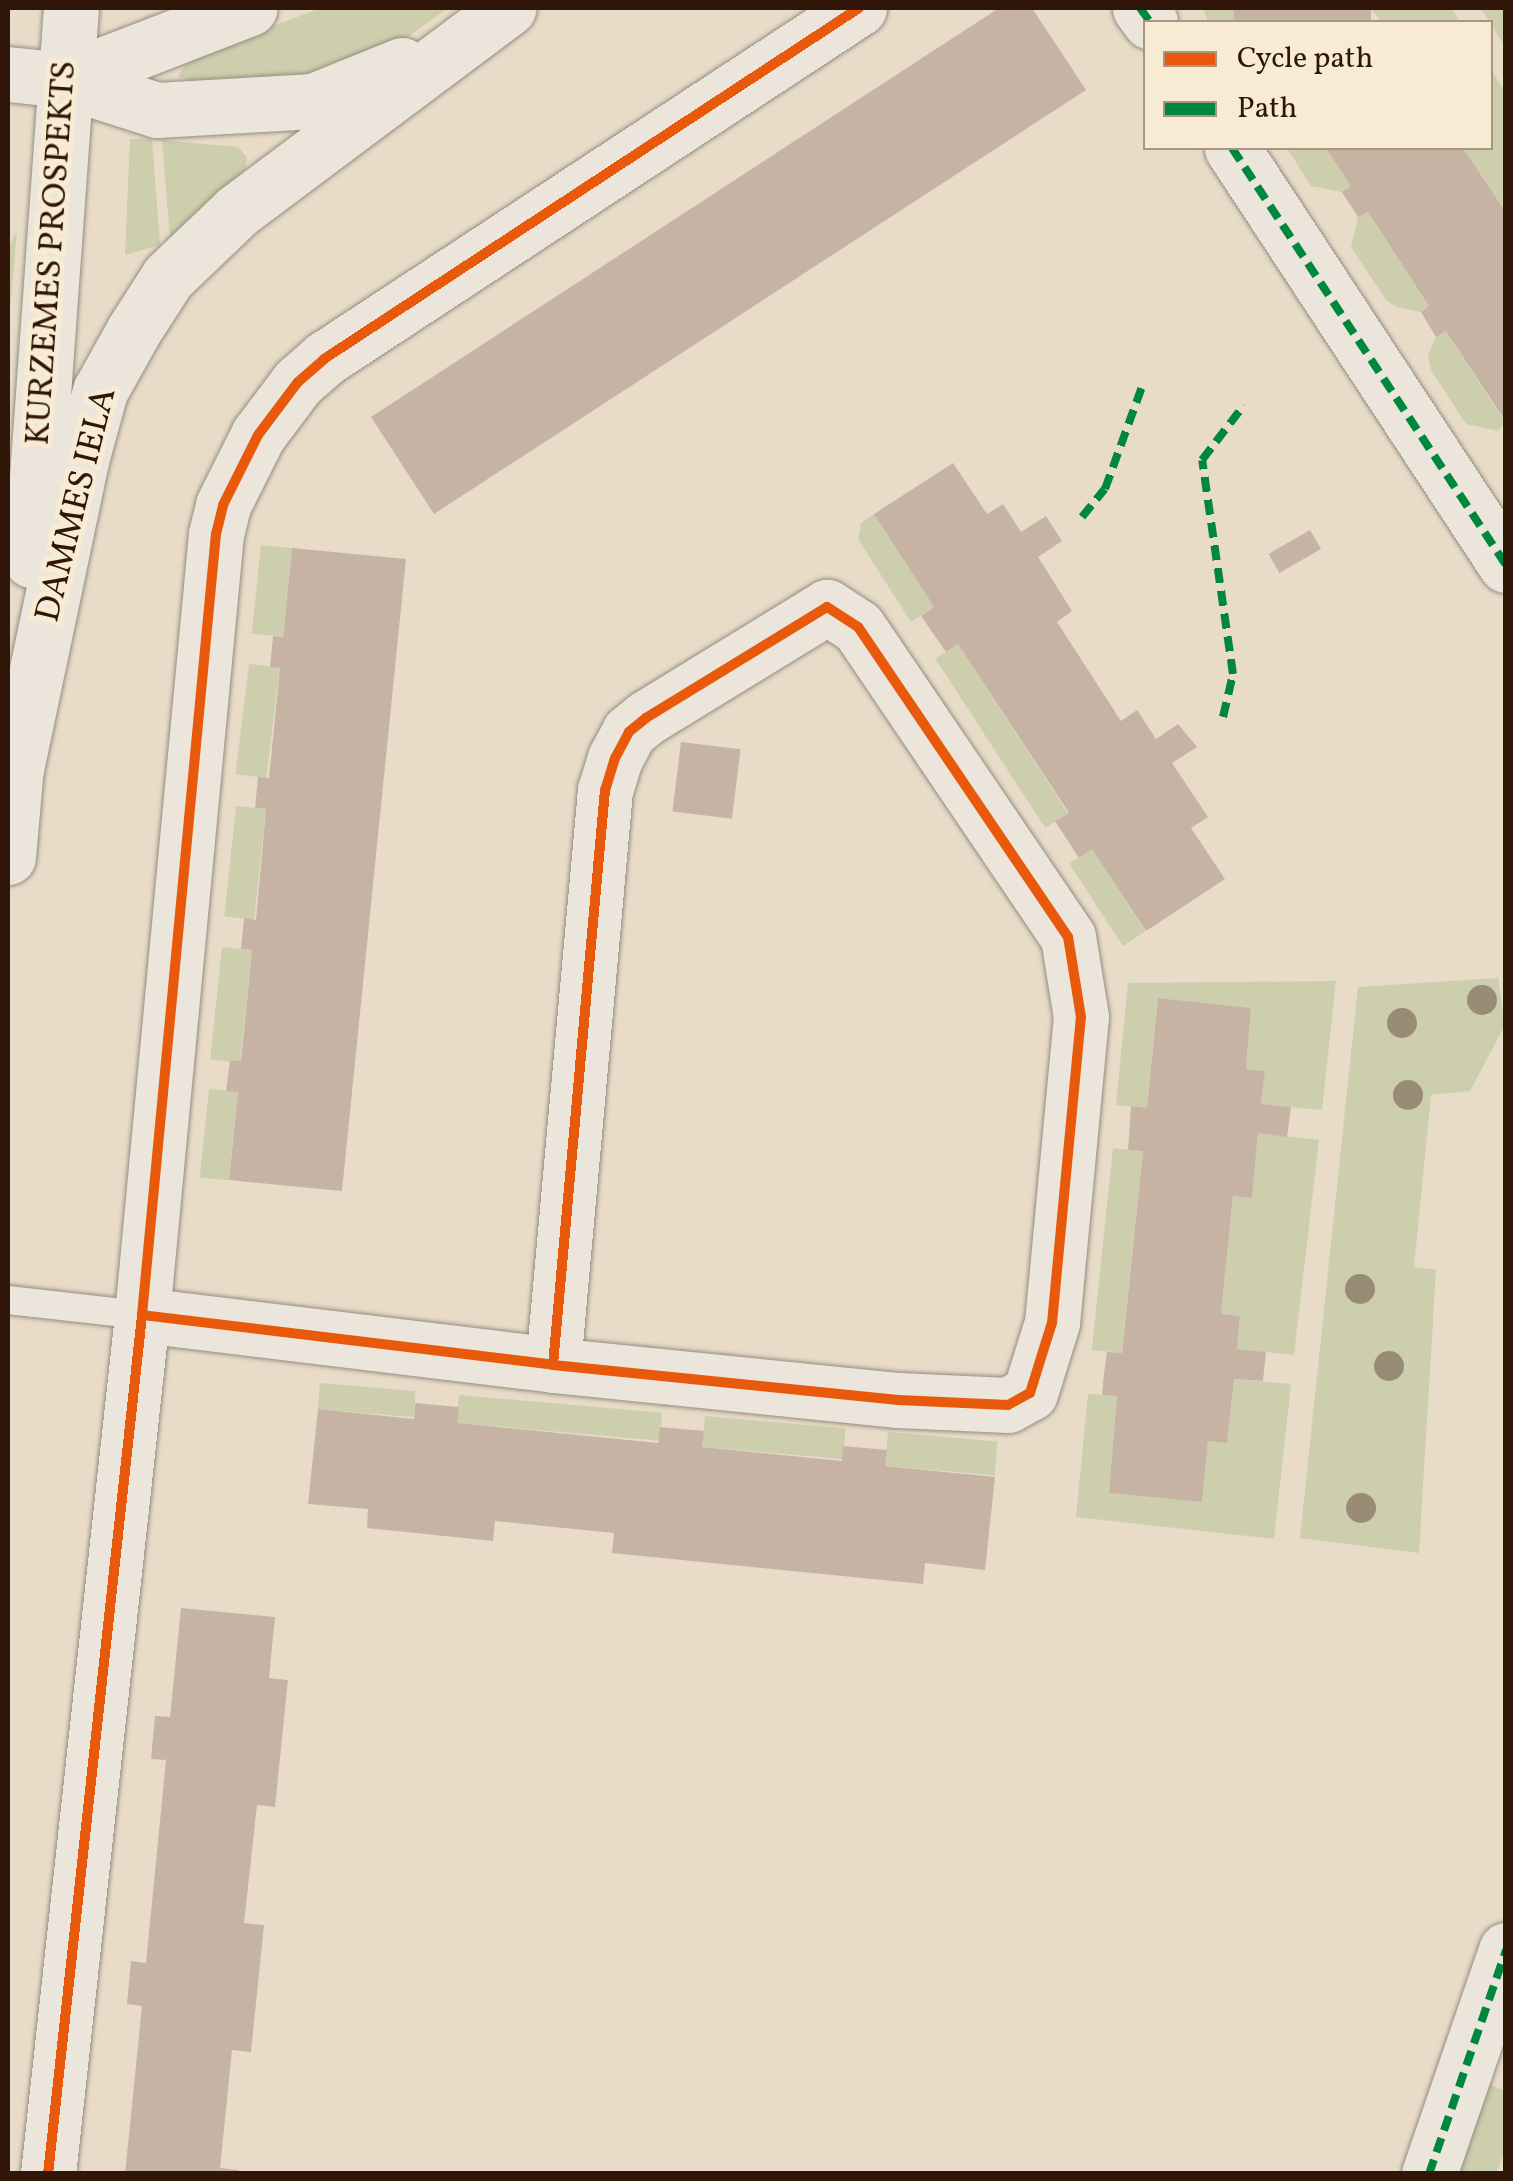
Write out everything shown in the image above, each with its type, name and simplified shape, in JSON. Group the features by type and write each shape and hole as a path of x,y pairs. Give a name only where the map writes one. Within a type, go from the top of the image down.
{"street":[{"name":"KURZEMES PROSPEKTS","path":"8,857 71,8"},
{"name":"DAMMES IELA","path":"64,80 250,8"},
{"path":"48,2174 142,1314 216,534 236,471 279,406 324,359 859,8"},
{"name":"DAMMES IELA","path":"8,74 64,80 157,110 313,101 487,23"},
{"name":"DAMMES IELA","path":"16,768 80,464 100,391 134,330 168,277 238,211 487,23"},
{"path":"1233,150 1506,564"},
{"path":"142,1314 554,1365 898,1400 1008,1405 1030,1393 1052,1323 1081,1017 1068,937 858,627 827,607 646,718 629,732 615,758 605,790 554,1365"},
{"path":"1430,2174 1506,1950"}],"lane":[{"path":"8,1300 142,1314"}],"green space":[{"path":"321,8 448,8 408,37 356,61 300,77 190,81 178,76 185,65 225,44"},
{"path":"1203,8 1234,8 1243,20 1207,20"},
{"path":"1371,8 1451,8 1459,20 1380,20"},
{"path":"1480,8 1505,8 1505,47 1493,20 1489,20"},
{"path":"1493,72 1505,92 1505,213 1464,150 1493,150"},
{"path":"130,139 152,139 160,245 125,255"},
{"path":"162,140 238,147 247,157 245,170 170,238"},
{"path":"1288,150 1327,150 1351,186 1342,192 1311,186"},
{"path":"1368,212 1429,306 1421,312 1397,307 1386,300 1351,247 1358,217"},
{"path":"17,231 8,334 8,248"},
{"path":"1446,331 1505,422 1498,431 1466,424 1431,370 1428,356 1436,337"},
{"path":"874,514 934,607 911,622 858,539 861,523"},
{"path":"261,545 292,548 283,637 252,634"},
{"path":"958,644 1068,813 1045,828 935,659"},
{"path":"249,664 280,668 266,778 235,774"},
{"path":"236,806 266,809 254,920 224,916"},
{"path":"1092,849 1145,931 1123,946 1069,864"},
{"path":"222,947 252,950 240,1063 210,1059"},
{"path":"1498,978 1505,1025 1470,1091 1431,1095 1414,1267 1436,1270 1419,1553 1300,1538 1358,987"},
{"path":"1336,981 1322,1110 1261,1104 1265,1071 1246,1069 1251,1008 1158,998 1147,1108 1116,1105 1128,983"},
{"path":"209,1089 238,1092 229,1181 200,1178"},
{"path":"1258,1133 1319,1140 1294,1355 1237,1349 1240,1316 1221,1314 1233,1196 1252,1198"},
{"path":"1113,1148 1143,1151 1122,1353 1092,1350"},
{"path":"1234,1379 1291,1384 1274,1539 1076,1517 1088,1394 1117,1396 1109,1493 1202,1502 1208,1441 1227,1442"},
{"path":"320,1383 416,1391 413,1417 318,1409"},
{"path":"459,1395 662,1413 660,1441 457,1423"},
{"path":"705,1416 845,1428 843,1459 702,1447"},
{"path":"888,1432 998,1442 995,1475 885,1466"},
{"path":"1488,2084 1505,2091 1505,2150 1497,2171 1460,2173 1457,2163"}],"building":[{"path":"999,8 1032,8 1086,90 434,514 371,417"},
{"path":"1234,8 1371,8 1371,20 1234,20"},
{"path":"1327,150 1464,150 1506,213 1506,422 1446,331 1436,337 1421,312 1429,306 1368,212 1358,217 1342,192 1351,186"},
{"path":"953,463 987,514 1003,504 1021,532 1046,516 1062,541 1038,557 1072,611 1057,622 1121,721 1137,710 1156,739 1178,724 1197,747 1172,763 1208,817 1191,828 1225,879 1146,931 1092,849 1079,858 1055,821 1069,813 958,644 946,652 921,616 934,607 874,514"},
{"path":"1310,530 1321,549 1279,573 1268,554"},
{"path":"292,548 406,559 342,1191 229,1180 238,1092 226,1091 230,1061 241,1061 252,950 241,949 244,918 256,920 266,809 255,808 258,777 269,778 280,668 270,667 273,636 283,637"},
{"path":"681,742 741,749 732,819 672,811"},
{"path":"1158,998 1251,1008 1246,1069 1265,1071 1261,1104 1291,1107 1287,1137 1258,1133 1252,1198 1233,1196 1221,1314 1240,1316 1237,1349 1266,1352 1263,1381 1234,1379 1227,1443 1208,1441 1202,1502 1109,1493 1117,1396 1102,1395 1104,1373 1107,1352 1122,1353 1143,1151 1128,1150 1131,1106 1147,1108"},
{"path":"415,1403 459,1407 457,1423 658,1443 660,1427 704,1431 702,1447 842,1461 843,1446 887,1450 885,1466 995,1477 985,1570 925,1563 923,1584 612,1553 614,1533 495,1521 493,1541 367,1528 368,1509 308,1504 318,1409 414,1419"},
{"path":"181,1608 275,1617 269,1678 288,1680 275,1807 257,1805 244,1923 264,1925 251,2052 232,2050 220,2168 239,2170 239,2174 125,2174 142,2006 127,2004 131,1961 146,1963 166,1760 151,1759 155,1716 170,1717"}],"marked path":[{"path":"1140,8 1149,20"},
{"path":"1233,150 1506,565"},
{"path":"1082,517 1105,489 1143,384"},
{"path":"1223,717 1233,674 1202,460 1244,405"},
{"path":"1429,2174 1506,1950"}],"cycle path":[{"path":"48,2174 142,1315 216,534 223,505 258,435 298,382 324,359 859,8"},
{"path":"142,1315 553,1365 898,1400 1008,1405 1030,1393 1052,1323 1081,1017 1068,937 858,627 827,607 646,718 629,732 615,758 605,790 553,1365"}]}
